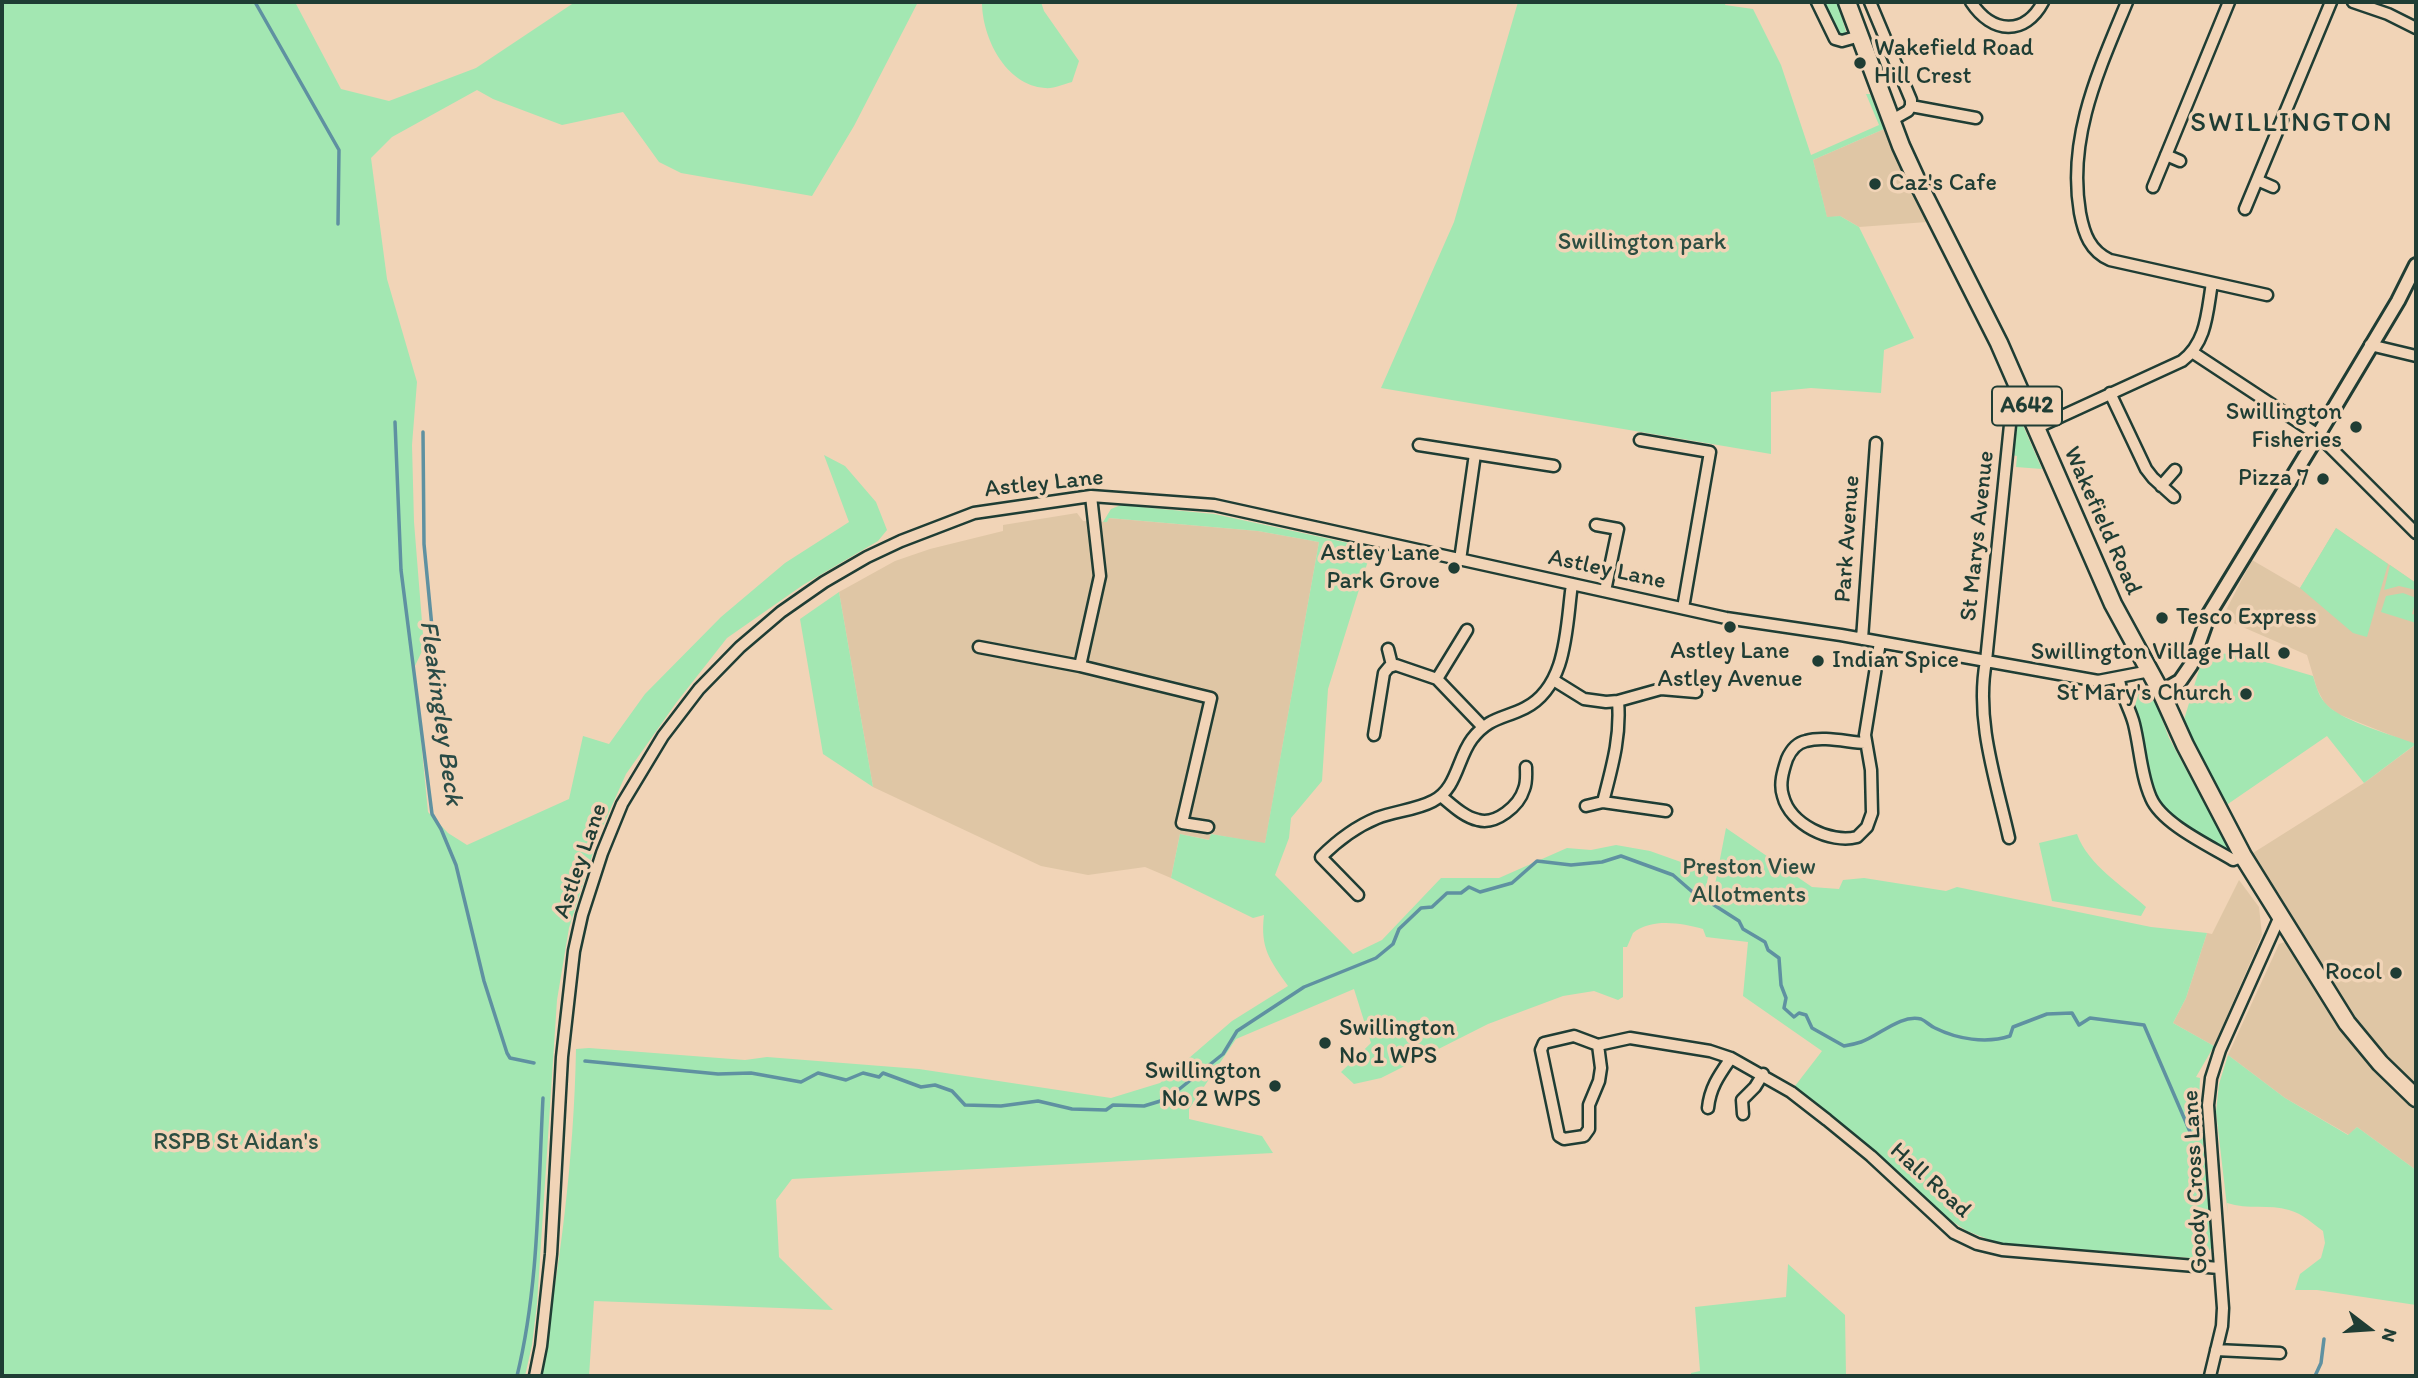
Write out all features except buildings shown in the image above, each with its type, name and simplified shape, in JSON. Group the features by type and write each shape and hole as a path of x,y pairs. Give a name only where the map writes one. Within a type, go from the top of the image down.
{"main road":[{"name":"Wakefield Road","path":"1847,2 1918,183 2017,398 2036,428 2113,604 2161,692 2185,745 2244,856 2347,1023 2380,1063 2416,1098"}],"street":[{"path":"1817,2 1835,39 1842,41 1860,36"},
{"path":"1870,2 1911,100 1908,111 1892,120"},
{"path":"1972,2 1991,22 2017,27 2037,14 2043,2"},
{"path":"2127,2 2097,74 2082,124 2077,172 2083,225 2092,248 2110,260 2267,295"},
{"path":"2153,187 2229,2"},
{"path":"2245,209 2331,2"},
{"path":"2353,2 2388,14 2416,29"},
{"path":"1911,106 1976,118"},
{"path":"2166,155 2180,161"},
{"path":"2257,180 2273,187"},
{"path":"2161,692 2180,681 2191,666 2209,614 2398,301 2416,265"},
{"path":"2036,428 2182,361 2192,352 2203,334 2212,283"},
{"path":"2370,345 2416,356"},
{"path":"2192,352 2318,435 2416,533"},
{"path":"2110,393 2147,469 2174,497"},
{"name":"St Marys Avenue","path":"2009,838 1986,737 1982,685 2011,415"},
{"path":"1640,440 1710,452 1683,608"},
{"name":"Park Avenue","path":"1862,639 1876,443"},
{"path":"1419,445 1554,466"},
{"path":"1460,560 1475,454"},
{"path":"2161,486 2175,470"},
{"path":"1080,666 1100,576 1091,496"},
{"name":"Astley Lane","path":"535,1376 550,1267 562,1056 574,951 582,915 602,853 622,804 663,736 699,689 740,647 792,604 867,557 974,513 1091,496 1214,505 1726,618 2098,681 2150,671"},
{"path":"1596,525 1618,529 1605,591"},
{"path":"1358,895 1318,854 1377,818 1426,804 1441,796 1451,783 1470,741 1482,726 1493,719 1525,708 1540,698 1555,681 1572,584"},
{"path":"1437,679 1467,630"},
{"path":"1865,743 1808,740 1795,746 1785,765 1781,787 1790,811 1808,826 1837,838 1850,839 1863,832 1870,820 1871,770 1865,743 1880,642"},
{"path":"979,647 1080,666 1210,698 1182,823 1208,827"},
{"path":"1388,649 1392,666"},
{"path":"1374,736 1384,673 1392,666 1399,665 1437,679 1482,726"},
{"path":"2119,678 2120,690 2134,722 2149,793 2156,807 2182,829 2233,860 2244,856"},
{"path":"1555,681 1584,699 1618,701 1661,689 1696,692"},
{"path":"1603,802 1617,750 1620,723 1618,701"},
{"path":"1441,796 1474,820 1501,817 1521,797 1526,767"},
{"path":"1586,806 1603,802 1666,811"},
{"name":"Goody Cross Lane","path":"2210,1376 2223,1308 2208,1105 2211,1078 2220,1050 2281,914"},
{"path":"1574,1036 1598,1045 1601,1068 1599,1081 1589,1105 1589,1129 1584,1136 1564,1139 1559,1136 1541,1048 1546,1042 1574,1036"},
{"name":"Hall Road","path":"1598,1045 1630,1038 1710,1051 1763,1074 1791,1091 1827,1120 1871,1156 1947,1227 1969,1241 2002,1250 2219,1268"},
{"path":"1709,1108 1710,1092 1731,1058"},
{"path":"1743,1114 1742,1100 1763,1074"},
{"path":"2216,1350 2280,1353"}],"shaded area":[{"path":"1884,129 1927,222 1859,227 1840,216 1827,218 1813,160"},
{"path":"1077,513 1083,521 1107,522 1108,518 1258,531 1319,542 1265,844 1211,834 1210,840 1180,834 1171,878 1145,867 1088,875 1041,866 873,787 839,592 895,561 930,549 1003,531 1003,525"},
{"path":"2336,528 2416,583 2416,1085 2378,1047 2350,1009 2253,853 2364,783 2415,745 2338,714 2325,704 2317,689 2307,655 2222,618 2252,560 2300,588"},
{"path":"2239,880 2259,907 2262,935 2214,1046 2173,1023 2186,998 2207,933 2212,934"},
{"path":"2285,942 2367,1063 2416,1106 2416,1170 2357,1127 2349,1135 2285,1098 2228,1055 2279,944"}],"green space":[{"name":"RSPB St Aidan's","path":"2,2 295,2 341,89 389,101 476,68 575,2 918,2 854,126 812,196 681,173 659,162 623,112 562,125 493,99 477,90 392,137 371,158 387,279 417,382 412,445 414,522 424,647 414,668 428,812 448,833 467,845 569,799 583,736 609,744 645,694 721,617 785,563 849,522 824,455 845,466 876,502 887,530 878,541 803,585 727,638 676,703 626,774 598,837 569,928 557,1000 537,1304 525,1376 2,1376"},
{"path":"982,2 1041,2 1044,11 1079,61 1072,82 1045,88 1031,85 1007,69 991,44"},
{"name":"Swillington park","path":"1518,2 1726,2 1725,5 1753,9 1781,65 1811,155 1879,125 1866,94 1870,94 1884,129 1813,160 1827,217 1840,216 1859,227 1914,338 1884,350 1881,393 1811,388 1771,392 1771,454 1381,388 1454,222"},
{"path":"1822,2 1837,2 1847,35 1838,35"},
{"path":"2018,414 2042,469 2016,467 2017,456 2012,455"},
{"name":"Preston View Allotments","path":"1121,505 1214,514 1372,548 1328,689 1322,781 1291,818 1289,838 1275,875 1353,954 1382,940 1441,878 1499,878 1567,848 1591,850 1616,845 1650,851 1709,872 1704,898 1712,900 1726,828 1812,887 1839,889 1843,880 1864,878 1946,891 1957,887 2151,927 2207,933 2186,998 2173,1023 2214,1046 2196,1077 2200,1078 2199,1101 2213,1245 2204,1259 1998,1243 1967,1231 1950,1220 1873,1150 1795,1086 1822,1051 1743,996 1748,942 1706,937 1703,929 1667,923 1641,928 1633,933 1627,947 1623,947 1623,997 1618,1000 1594,991 1563,996 1488,1024 1381,1078 1354,1084 1341,1072 1371,1043 1354,989 1236,1039 1189,1109 1189,1119 1262,1136 1273,1153 792,1179 776,1200 779,1257 833,1310 594,1301 589,1376 539,1376 565,1214 576,1049 745,1060 767,1057 919,1069 1111,1098 1160,1083 1232,1021 1288,986 1265,946 1264,915 1253,918 1171,878 1180,834 1209,840 1211,834 1265,843 1319,542 1258,531 1109,518 1107,522 1103,522 1111,509"},
{"path":"2336,528 2388,564 2367,637 2353,633 2300,588"},
{"path":"2390,565 2416,583 2416,590 2399,586 2384,590"},
{"path":"839,592 873,787 823,754 800,619"},
{"path":"2403,593 2416,598 2416,608 2414,607 2412,614 2416,615 2416,623 2381,612 2386,596"},
{"path":"2205,650 2259,660 2313,676 2322,699 2336,712 2357,723 2416,744 2364,783 2327,736 2225,806 2183,723"},
{"path":"2138,689 2152,693 2169,738 2231,853 2163,809 2152,791 2135,716 2137,714 2130,695"},
{"path":"2077,834 2089,856 2146,907 2141,916 2052,901 2039,843"},
{"path":"2228,1055 2285,1098 2348,1135 2357,1127 2416,1170 2416,1305 2317,1290 2295,1290 2300,1274 2321,1258 2325,1243 2323,1231 2299,1214 2281,1208 2227,1203 2228,1215 2216,1112 2219,1084"},
{"path":"1788,1264 1845,1315 1846,1376 1691,1376 1691,1373 1700,1371 1695,1307 1786,1297"}],"waterway":[{"name":"Fleakingley Beck","path":"255,2 339,150 338,224"},
{"name":"Fleakingley Beck","path":"395,422 401,570 432,814 456,865 484,981 507,1053 510,1058 534,1063"},
{"path":"423,432 424,544 441,721"},
{"path":"585,1061 718,1074 751,1073 801,1082 818,1073 846,1080 863,1073 879,1077 883,1073 921,1087 935,1085 952,1091 965,1105 1001,1106 1038,1101 1072,1109 1106,1110 1113,1105 1144,1106 1167,1099 1223,1054 1237,1031 1304,987 1376,958 1393,944 1399,929 1421,908 1432,907 1447,893 1461,893 1469,887 1480,892 1512,883 1537,861 1571,865 1602,862 1621,856 1673,875 1696,895"},
{"path":"1714,905 1739,921 1743,929 1765,942 1768,950 1779,958 1781,985 1786,998 1784,1008 1794,1017 1799,1013 1806,1015 1812,1028 1844,1046 1861,1042 1898,1022 1913,1018 1921,1019 1953,1035 1982,1040 2010,1036 2013,1027 2047,1014 2072,1013 2079,1025 2090,1018 2144,1025 2191,1134"},
{"path":"517,1376 534,1273 543,1098"},
{"path":"2315,1376 2321,1363 2324,1339"}],"place":[{"name":"Wakefield Road Hill Crest","path":"1860,63"},
{"name":"Caz's Cafe","path":"1875,184"},
{"name":"Swillington Fisheries","path":"2356,427"},
{"name":"Pizza 7","path":"2323,479"},
{"name":"Astley Lane Park Grove","path":"1454,568"},
{"name":"Tesco Express","path":"2162,618"},
{"name":"Astley Lane Astley Avenue","path":"1730,627"},
{"name":"Swillington Village Hall","path":"2284,653"},
{"name":"Indian Spice","path":"1818,661"},
{"name":"St Mary's Church","path":"2246,694"},
{"name":"Rocol","path":"2396,973"},
{"name":"Swillington No 1 WPS","path":"1325,1043"},
{"name":"Swillington No 2 WPS","path":"1275,1086"}],"district":[{"name":"SWILLINGTON","path":"2292,124"}]}
